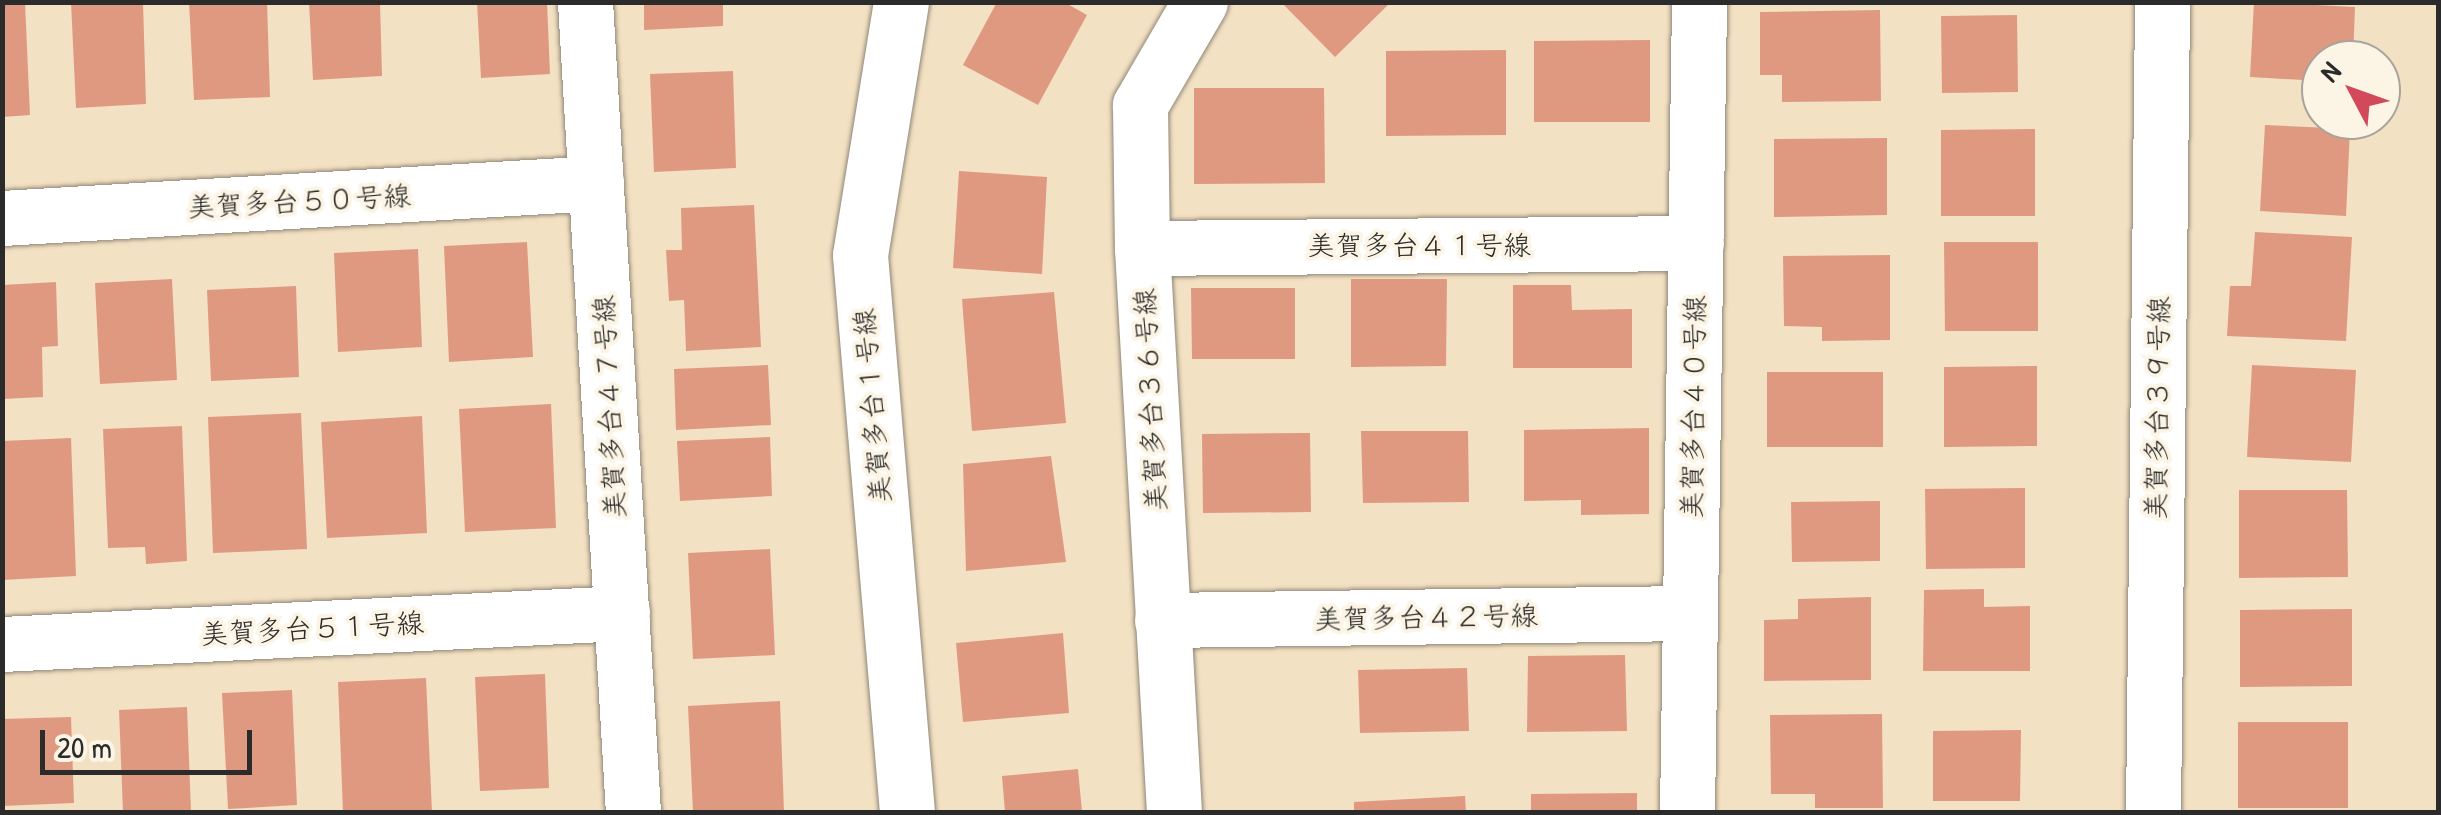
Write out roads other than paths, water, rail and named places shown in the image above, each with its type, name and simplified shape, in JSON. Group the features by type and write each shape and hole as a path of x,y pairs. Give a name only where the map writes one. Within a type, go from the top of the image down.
{"street":[{"name":"美賀多台４７号線","path":"585,2 634,812"},
{"name":"美賀多台１号線","path":"902,2 860,255 906,812"},
{"name":"美賀多台３６号線","path":"1174,812 1142,248 1140,105 1200,2"},
{"name":"美賀多台４０号線","path":"1688,812 1699,2"},
{"name":"美賀多台３９号線","path":"2153,812 2162,2"},
{"name":"美賀多台５０号線","path":"2,218 596,183"},
{"name":"美賀多台４１号線","path":"1142,248 1696,243"},
{"name":"美賀多台５１号線","path":"2,644 622,613"},
{"name":"美賀多台４２号線","path":"1162,620 1690,613"}]}
